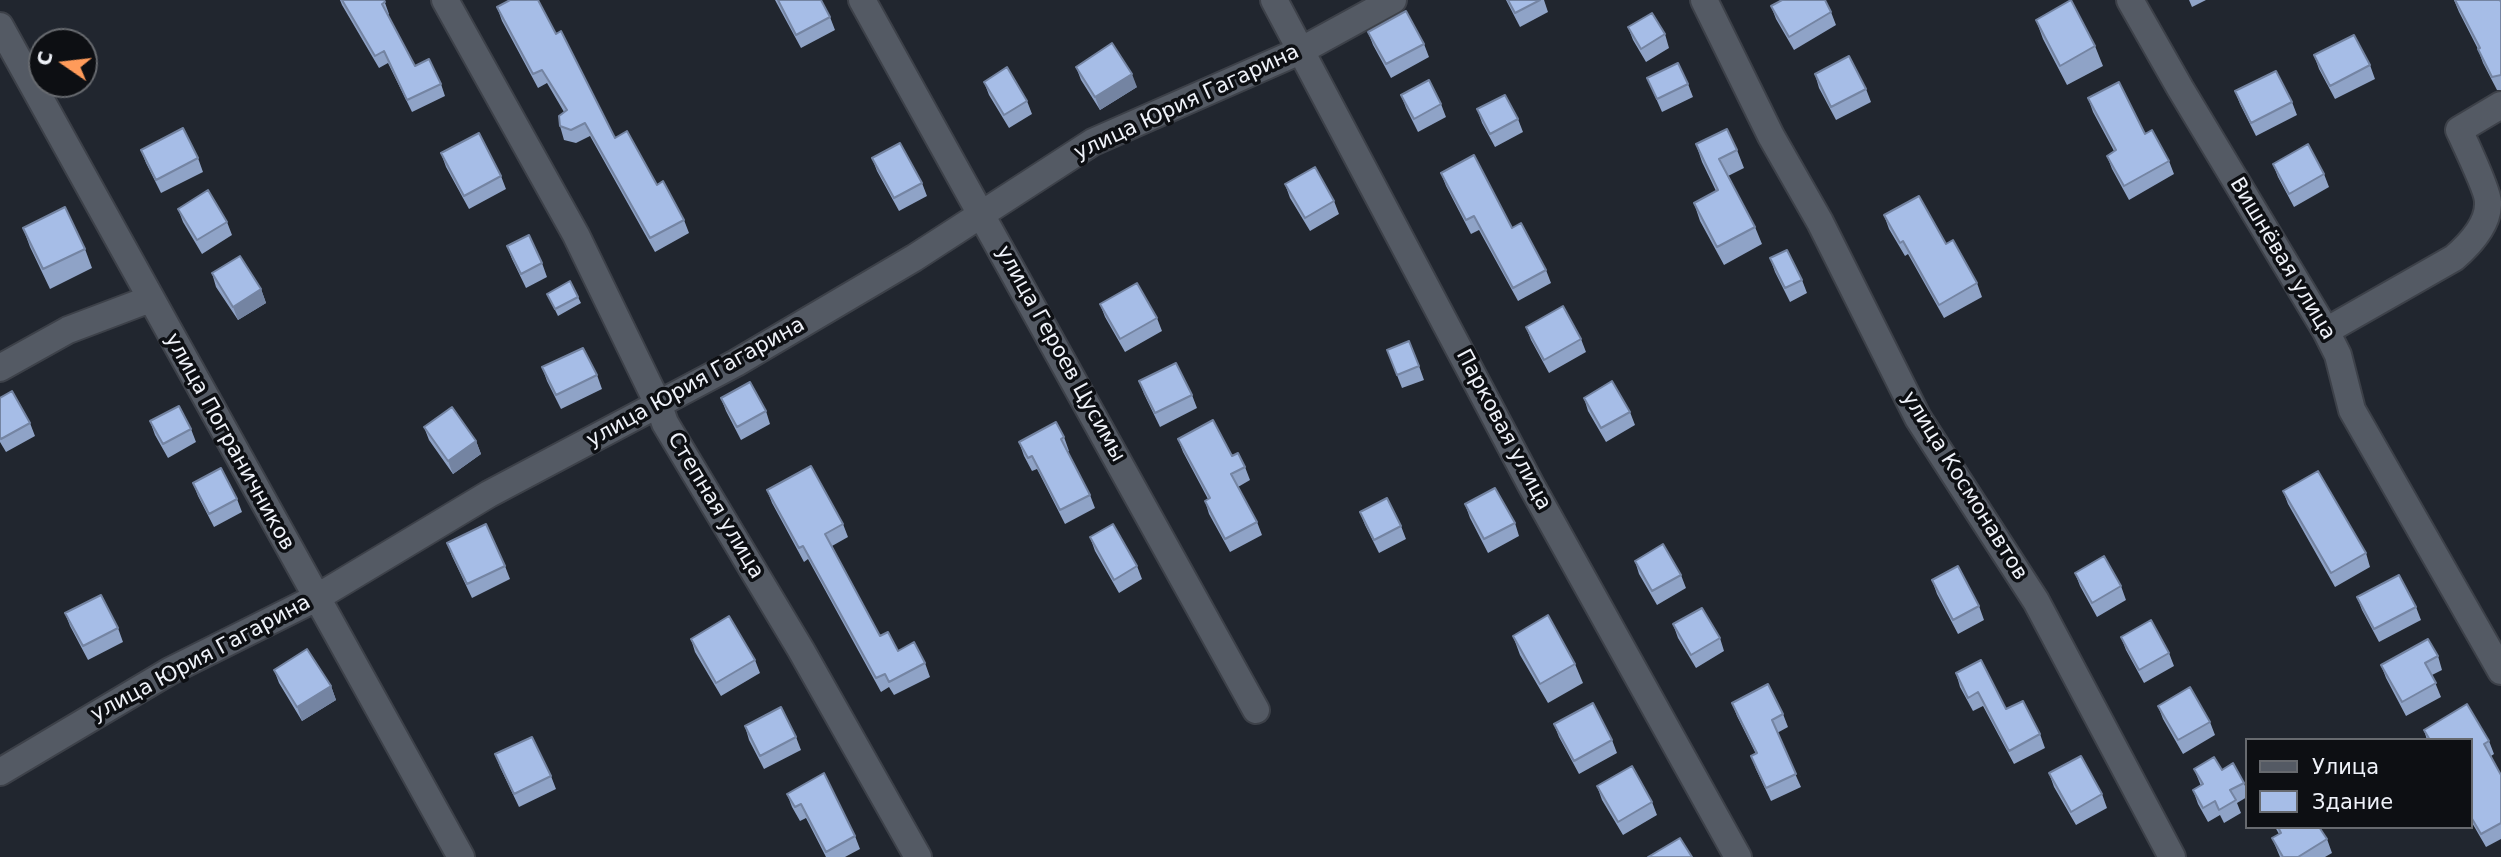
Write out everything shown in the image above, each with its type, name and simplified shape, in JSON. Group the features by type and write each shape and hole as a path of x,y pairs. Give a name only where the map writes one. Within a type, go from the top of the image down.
{"street":[{"name":"Степная улица","path":"445,0 576,235 665,423 801,650 918,857"},
{"name":"улица Героев Цусимы","path":"862,0 1256,710"},
{"name":"Парковая улица","path":"1273,0 1302,50 1531,485 1738,857"},
{"name":"улица Юрия Гагарина","path":"0,772 170,671 316,598 489,494 736,363 902,265 1093,142 1302,50 1393,0"},
{"name":"улица Космонавтов","path":"1704,0 1770,136 1820,222 1918,418 2036,601 2172,857"},
{"name":"Вишнёвая улица","path":"2130,0 2326,331 2339,355 2352,410 2501,671"},
{"name":"улица Пограничников","path":"0,26 461,857"},
{"path":"2326,331 2454,258 2470,244 2481,228 2488,202 2459,130 2501,105"},
{"path":"0,368 68,330 150,299"}],"building":[{"path":"342,0 384,0 382,4 415,66 429,59 441,84 407,100 384,51 375,56"},
{"path":"510,0 538,0 556,34 561,31 615,138 627,131 657,185 663,181 684,220 650,238 585,123 571,130 560,126 559,116 567,110 542,70 533,74 497,7"},
{"path":"778,0 821,0 830,17 796,35"},
{"path":"1508,0 1540,0 1515,13"},
{"path":"1782,0 1825,0 1831,12 1789,37 1771,6"},
{"path":"2071,0 2095,46 2060,66 2036,20"},
{"path":"2455,0 2500,0 2501,75 2492,77"},
{"path":"1406,11 1424,44 1386,64 1368,32"},
{"path":"1652,13 1665,34 1641,49 1628,27"},
{"path":"2354,35 2370,65 2330,86 2314,55"},
{"path":"1112,43 1132,74 1095,97 1076,67"},
{"path":"1849,56 1866,89 1831,107 1815,74"},
{"path":"1678,63 1688,84 1657,99 1647,78"},
{"path":"1007,67 1027,101 1004,115 984,82"},
{"path":"2276,71 2292,102 2251,123 2235,91"},
{"path":"1429,80 1441,104 1414,119 1401,95"},
{"path":"2119,82 2145,134 2152,130 2169,161 2124,186 2107,156 2116,150 2088,98"},
{"path":"1505,95 1518,119 1490,134 1477,109"},
{"path":"183,128 198,158 156,180 141,150"},
{"path":"1727,129 1737,150 1719,159 1755,227 1717,247 1694,203 1718,190 1696,144"},
{"path":"479,133 501,176 464,196 441,153"},
{"path":"900,143 922,183 894,198 872,158"},
{"path":"2308,144 2324,174 2289,194 2273,164"},
{"path":"1474,155 1512,228 1521,223 1546,270 1513,288 1474,216 1466,220 1441,173"},
{"path":"1315,167 1334,201 1305,218 1285,184"},
{"path":"208,190 227,222 197,240 178,209"},
{"path":"1919,196 1946,244 1953,240 1977,283 1939,305 1903,241 1900,243 1884,215"},
{"path":"65,207 85,249 43,269 23,228"},
{"path":"529,235 542,263 521,274 507,246"},
{"path":"1787,250 1802,280 1785,288 1770,258"},
{"path":"240,256 261,289 233,307 212,273"},
{"path":"570,281 578,297 555,309 547,294"},
{"path":"1137,283 1157,318 1120,339 1100,304"},
{"path":"1563,306 1581,339 1544,360 1526,327"},
{"path":"1409,341 1419,366 1397,375 1387,350"},
{"path":"583,348 597,375 556,395 542,367"},
{"path":"1176,363 1192,395 1155,413 1139,381"},
{"path":"1612,381 1630,412 1601,428 1584,398"},
{"path":"750,382 766,411 737,427 721,398"},
{"path":"12,391 30,423 1,439 0,398"},
{"path":"179,406 191,429 163,444 150,421"},
{"path":"452,407 476,441 448,461 424,427"},
{"path":"1213,420 1232,456 1238,453 1245,467 1231,474 1257,522 1225,539 1205,501 1210,498 1178,439"},
{"path":"1056,422 1064,437 1061,439 1090,495 1060,510 1032,456 1028,458 1019,442"},
{"path":"811,466 843,524 825,534 880,636 888,632 898,651 914,642 925,663 889,682 885,674 876,678 803,546 799,548 767,490"},
{"path":"221,468 237,499 209,514 193,483"},
{"path":"2318,471 2366,553 2331,573 2283,491"},
{"path":"1495,488 1515,523 1484,539 1465,504"},
{"path":"1387,498 1401,526 1374,540 1360,512"},
{"path":"486,524 505,566 467,584 447,543"},
{"path":"1113,524 1137,566 1114,580 1090,537"},
{"path":"1663,544 1681,575 1652,591 1635,561"},
{"path":"2104,556 2121,586 2092,603 2075,573"},
{"path":"1958,566 1979,606 1953,620 1932,580"},
{"path":"2399,575 2416,607 2374,629 2357,597"},
{"path":"101,595 118,628 83,646 65,613"},
{"path":"1702,608 1720,638 1691,655 1673,624"},
{"path":"1548,615 1575,664 1540,684 1513,636"},
{"path":"729,616 755,660 716,683 691,639"},
{"path":"2151,620 2169,653 2139,670 2121,637"},
{"path":"2428,639 2438,656 2425,663 2436,683 2402,702 2381,665"},
{"path":"307,649 331,686 297,707 274,670"},
{"path":"1981,660 2006,709 2023,701 2040,734 2009,751 1978,692 1968,698 1956,673"},
{"path":"1768,684 1783,714 1772,720 1796,774 1766,788 1751,756 1757,753 1732,703"},
{"path":"2190,687 2210,722 2178,740 2158,706"},
{"path":"1593,703 1612,740 1574,761 1554,724"},
{"path":"2467,704 2489,741 2484,744 2501,775 2501,823 2481,834 2473,820 2473,738 2429,738 2424,730"},
{"path":"781,707 796,737 760,756 745,726"},
{"path":"532,737 551,776 514,794 495,754"},
{"path":"2081,756 2102,794 2071,812 2049,773"},
{"path":"2214,757 2222,770 2233,763 2244,783 2230,790 2236,800 2219,810 2215,801 2203,808 2193,790 2203,784 2194,769"},
{"path":"1632,766 1652,802 1618,822 1597,786"},
{"path":"824,773 855,836 826,852 801,804 795,807 787,794"},
{"path":"2279,829 2320,829 2327,839 2298,857 2283,857 2272,838 2281,833"},
{"path":"1680,838 1692,857 1648,857"}]}
